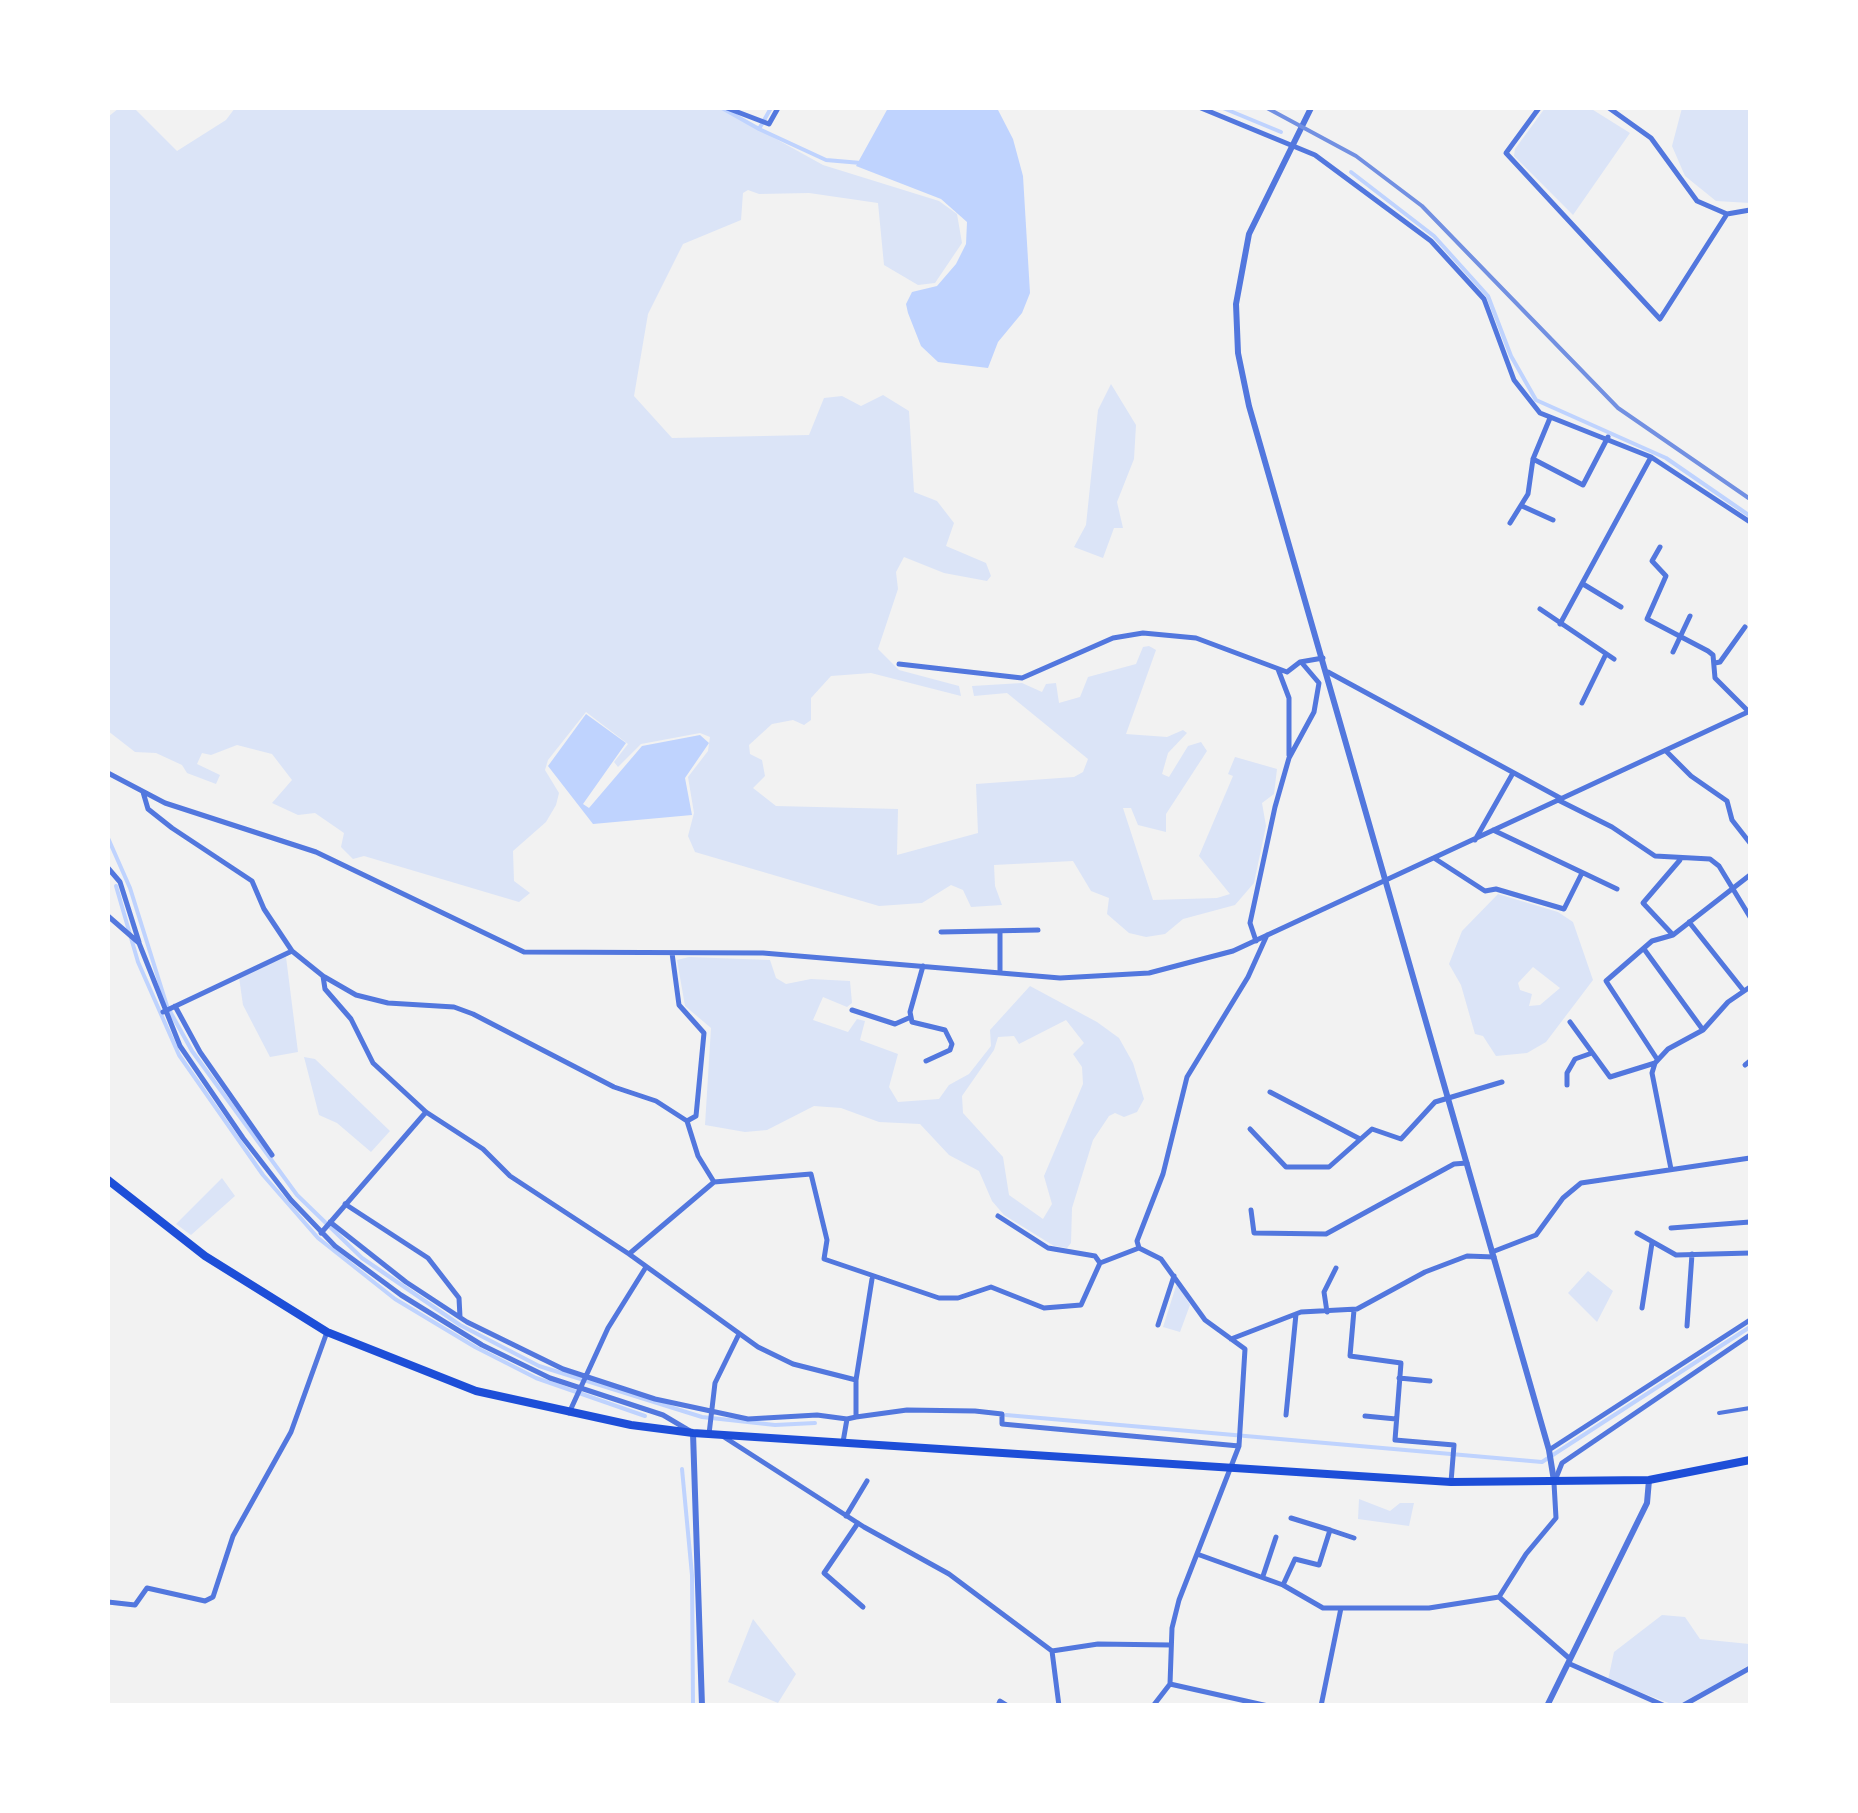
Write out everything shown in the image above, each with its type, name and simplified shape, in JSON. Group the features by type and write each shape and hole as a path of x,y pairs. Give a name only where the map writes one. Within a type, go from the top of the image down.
{"highway":[{"path":"108,1180 205,1256 327,1332 476,1391 569,1413 693,1433 1451,1482 1649,1480 1750,1460"}],"street":[{"path":"726,108 769,124 778,108"},
{"path":"1201,108 1292,144 1390,206 1453,263 1484,299 1514,380 1530,404 1550,418 1651,457 1750,522"},
{"path":"1311,108 1249,234 1236,324 1249,406 1550,1456 1556,1518 1526,1554 1499,1598"},
{"path":"1539,108 1506,154 1660,319 1727,214"},
{"path":"1609,108 1651,138 1689,194 1727,214 1750,210"},
{"path":"1510,523 1522,506 1533,459 1550,418"},
{"path":"1533,459 1583,485 1608,438"},
{"path":"1560,624 1651,457"},
{"path":"1522,506 1553,520"},
{"path":"108,773 143,792 298,844 524,952 763,954 1060,978 1149,973 1213,958 1256,941 1750,712 1715,678 1715,663 1708,651 1647,619 1666,576 1652,561 1660,547"},
{"path":"1583,584 1622,606"},
{"path":"1540,609 1614,659"},
{"path":"1673,652 1690,616"},
{"path":"1715,663 1720,662 1745,626"},
{"path":"899,664 1022,678 1113,638 1142,634 1196,638 1250,654 1288,672 1300,662 1323,658"},
{"path":"1582,703 1606,654"},
{"path":"1289,758 1314,712 1319,683 1300,662"},
{"path":"1256,941 1250,922 1289,758 1289,698 1278,669"},
{"path":"1328,672 1612,827 1655,856 1710,859 1719,866 1750,917"},
{"path":"1666,752 1691,776 1728,801 1732,820 1750,844"},
{"path":"1474,840 1513,773"},
{"path":"143,792 148,808 172,828 252,880 264,909 292,952 323,976 356,996 388,1003 454,1006 614,1087 656,1101 688,1122 698,1156 714,1182"},
{"path":"1493,830 1617,889"},
{"path":"1434,858 1485,891 1496,888 1564,910 1582,873"},
{"path":"1672,934 1643,903 1680,860"},
{"path":"108,868 120,882 135,942 169,1009 272,1155"},
{"path":"1670,1169 1652,1073 1656,1060 1606,981 1644,949 1689,922 1750,874"},
{"path":"108,916 135,942"},
{"path":"1570,1022 1610,1077 1656,1060 1704,1030 1747,989 1689,922"},
{"path":"1000,930 1000,973"},
{"path":"941,932 1038,930"},
{"path":"1153,1706 1170,1684 1176,1614 1239,1446 1245,1349 1205,1320 1161,1259 1139,1248 1137,1241 1164,1174 1186,1076 1248,977 1267,936"},
{"path":"1644,949 1704,1030"},
{"path":"169,1009 292,952"},
{"path":"672,953 679,1005 704,1033 696,1116 688,1122"},
{"path":"922,966 911,1017 917,1026 945,1030 950,1036 950,1050 926,1061"},
{"path":"323,976 326,990 351,1019 373,1063 426,1112 471,1140 528,1190 630,1254 739,1334 792,1364 856,1380"},
{"path":"169,1009 180,1046 243,1138 364,1268 441,1322 528,1368 581,1390 663,1414 693,1433 702,1706"},
{"path":"852,1010 895,1024 911,1017"},
{"path":"1567,1086 1570,1066 1592,1052"},
{"path":"1250,1130 1286,1167 1329,1167 1372,1129 1400,1140 1435,1102 1502,1082"},
{"path":"1270,1092 1360,1140"},
{"path":"326,1227 426,1112"},
{"path":"1231,1339 1296,1314 1354,1310 1467,1256 1493,1254 1536,1235 1563,1198 1581,1183 1670,1169 1690,1170 1750,1158"},
{"path":"1251,1210 1254,1233 1326,1234 1454,1164 1466,1162"},
{"path":"630,1254 714,1182 811,1174 828,1240 824,1259 872,1279 946,1300 991,1287 1034,1305 1060,1308 1084,1303 1100,1264 1139,1248"},
{"path":"346,1204 428,1258 459,1298 460,1318"},
{"path":"998,1216 1048,1248 1094,1256 1100,1264"},
{"path":"1671,1228 1750,1222"},
{"path":"326,1227 460,1318 549,1363 712,1416 817,1415 848,1419 907,1410 975,1410 1002,1414 1002,1424 1239,1446"},
{"path":"1637,1233 1665,1253 1750,1253"},
{"path":"1642,1308 1652,1243"},
{"path":"1686,1326 1692,1254"},
{"path":"569,1413 608,1328 646,1267"},
{"path":"1326,1312 1324,1292 1336,1268"},
{"path":"1158,1325 1174,1276"},
{"path":"856,1417 856,1380 872,1279"},
{"path":"1354,1310 1350,1356 1401,1362 1395,1440 1454,1445 1451,1482"},
{"path":"1286,1415 1296,1314"},
{"path":"1550,1456 1747,1331 1750,1320"},
{"path":"1554,1483 1562,1463 1575,1451 1660,1387 1747,1331"},
{"path":"108,1602 135,1605 147,1588 205,1601 213,1598 233,1536 290,1432 327,1332"},
{"path":"709,1434 715,1383 739,1334"},
{"path":"1399,1378 1430,1381"},
{"path":"1719,1413 1750,1408"},
{"path":"1365,1416 1396,1419"},
{"path":"843,1442 848,1419"},
{"path":"722,1435 846,1516 949,1574 1052,1650 1098,1644 1171,1645"},
{"path":"1547,1706 1647,1502 1649,1480"},
{"path":"846,1516 867,1481"},
{"path":"1291,1518 1354,1538"},
{"path":"858,1523 824,1573 863,1607"},
{"path":"1283,1584 1295,1560 1319,1565 1330,1530"},
{"path":"1263,1576 1276,1537"},
{"path":"1197,1554 1283,1584 1310,1603 1340,1608 1429,1608 1499,1598"},
{"path":"1499,1598 1571,1663 1665,1706"},
{"path":"1321,1706 1340,1608"},
{"path":"1052,1650 1058,1706"},
{"path":"1682,1706 1750,1668"},
{"path":"1170,1684 1268,1706"},
{"path":"998,1706 1000,1701 1008,1706"}],"shaded area":[{"path":"119,108 134,108 177,151 226,120 235,108 720,108 823,165 939,201 957,214 962,243 935,283 918,285 884,265 878,203 809,193 759,194 748,190 743,193 741,220 683,244 648,314 634,396 672,438 809,435 824,398 842,396 861,406 883,395 909,411 914,492 937,501 954,523 946,546 986,563 991,576 987,581 944,573 904,557 896,572 898,589 878,649 899,670 959,686 961,696 871,673 831,676 811,698 811,720 804,725 793,720 772,724 749,745 750,754 762,760 765,776 753,788 776,806 898,809 897,855 978,833 976,784 1074,777 1083,772 1088,759 1007,693 974,696 972,686 1022,683 1042,692 1046,684 1056,683 1059,703 1080,697 1088,677 1136,664 1143,647 1149,646 1156,650 1126,734 1167,737 1183,730 1187,733 1168,753 1162,774 1169,777 1188,746 1201,742 1207,751 1166,814 1166,832 1138,825 1131,808 1123,808 1153,900 1230,894 1199,856 1233,776 1228,774 1235,757 1277,769 1274,794 1262,803 1266,826 1254,883 1235,905 1183,919 1165,934 1146,937 1129,933 1107,914 1109,898 1091,891 1073,861 994,865 995,886 1002,905 971,907 963,890 951,885 922,903 879,906 695,852 688,836 694,813 688,777 708,751 710,737 700,733 641,744 618,767 614,762 628,744 586,712 548,760 545,770 559,793 556,805 546,822 513,851 514,881 530,893 519,902 364,856 353,859 341,847 344,833 315,813 298,815 272,803 292,780 272,754 237,745 211,755 202,753 197,764 220,775 216,784 187,773 182,765 156,753 135,752 108,731 108,117"},
{"path":"1545,108 1590,108 1630,133 1573,215 1514,156"},
{"path":"1682,108 1750,108 1750,203 1716,201 1685,176 1672,146"},
{"path":"1111,384 1136,425 1134,459 1117,502 1123,528 1114,528 1103,558 1074,547 1086,525 1098,410"},
{"path":"1498,894 1558,912 1573,922 1593,980 1546,1042 1527,1053 1496,1056 1483,1036 1475,1034 1461,985 1449,964 1462,931","holes":["1533,967 1560,988 1540,1005 1529,1006 1532,994 1520,990 1518,983"]},
{"path":"286,957 298,1052 270,1057 243,1005 239,977"},
{"path":"677,960 770,960 776,978 786,984 811,979 850,981 852,1003 847,1007 823,997 813,1020 848,1032 857,1019 865,1021 860,1040 898,1054 889,1087 898,1102 939,1099 949,1085 969,1074 991,1046 990,1030 1030,986 1119,1038 1133,1063 1144,1099 1137,1112 1124,1117 1115,1113 1109,1116 1093,1140 1072,1208 1071,1243 1067,1248 1054,1246 1004,1215 992,1201 979,1171 949,1155 920,1124 879,1122 841,1108 814,1106 767,1130 745,1132 705,1125 711,1028 685,1006","holes":["1066,1020 1084,1043 1073,1054 1082,1067 1083,1084 1044,1176 1052,1204 1043,1219 1009,1195 1003,1157 963,1113 962,1096 994,1050 998,1037 1014,1036 1019,1044"]},
{"path":"304,1057 315,1059 390,1131 371,1152 337,1123 319,1115"},
{"path":"222,1178 235,1196 191,1235 176,1224"},
{"path":"1588,1271 1613,1291 1597,1322 1568,1293"},
{"path":"1177,1283 1190,1305 1180,1332 1163,1327"},
{"path":"1359,1499 1390,1511 1400,1503 1414,1503 1409,1526 1358,1519"},
{"path":"1662,1615 1685,1617 1700,1639 1749,1644 1749,1665 1691,1700 1674,1705 1608,1680 1614,1652"},
{"path":"753,1619 796,1674 778,1703 728,1682"}],"water":[{"path":"888,108 997,108 1013,139 1023,176 1030,293 1022,313 998,342 988,368 938,362 921,346 908,313 906,304 912,292 937,286 956,264 966,244 967,222 941,199 856,166"},
{"path":"586,714 626,743 583,804 589,808 642,746 700,735 709,743 685,778 692,815 593,824 548,766"}],"waterway":[{"path":"722,108 759,129 771,108"},
{"path":"1223,108 1281,132"},
{"path":"759,129 826,160 861,163"},
{"path":"1351,172 1434,236 1488,296 1511,356 1536,400 1666,458 1750,516"},
{"path":"108,838 130,888 167,1006 192,1051 297,1195 362,1258 460,1325 539,1366 702,1417 775,1425 815,1423"},
{"path":"116,886 138,962 179,1055 263,1175 318,1238 395,1299 475,1347 536,1378 645,1416"},
{"path":"1006,1415 1542,1462 1750,1327"},
{"path":"682,1469 692,1575 693,1706"}],"railway":[{"path":"1267,108 1356,156 1422,206 1618,408 1750,499"}]}
